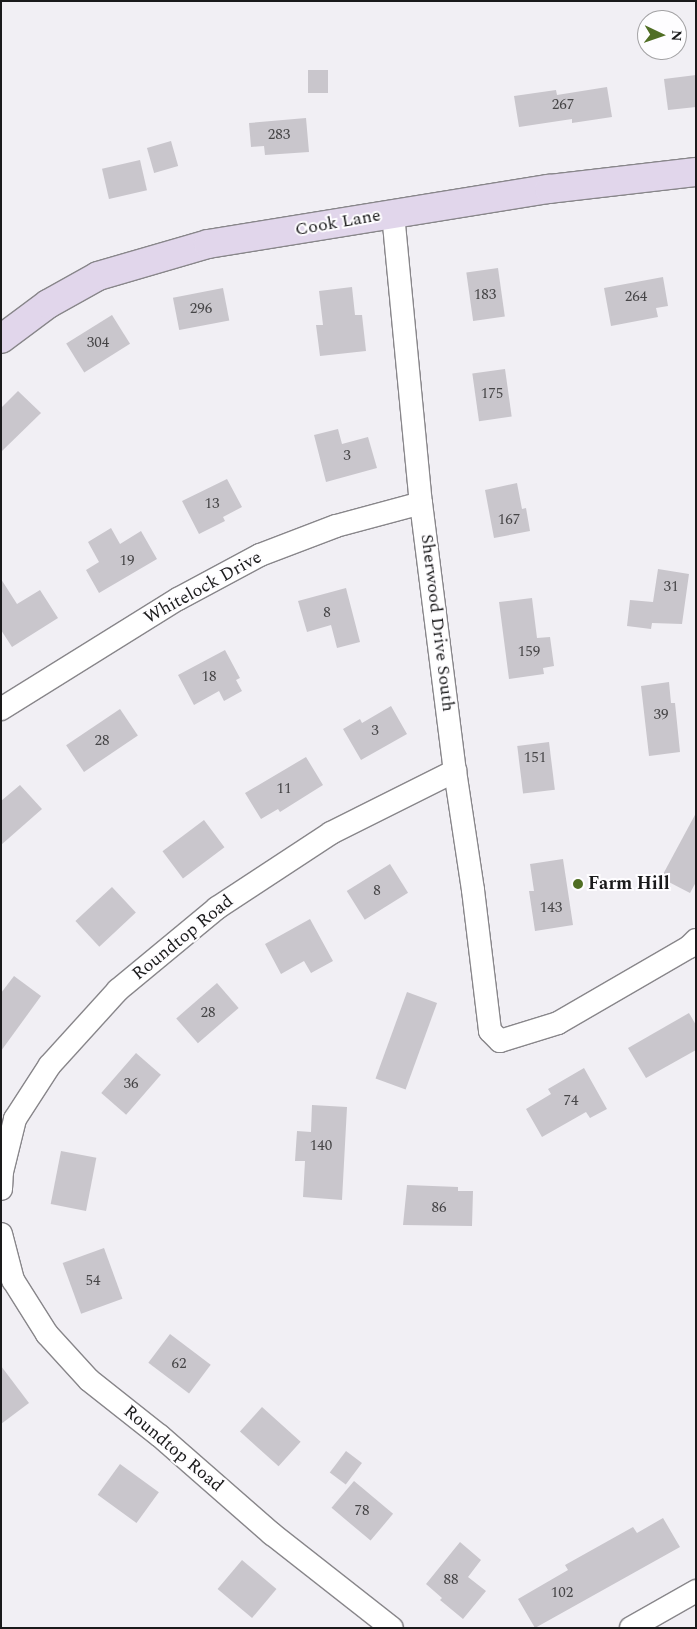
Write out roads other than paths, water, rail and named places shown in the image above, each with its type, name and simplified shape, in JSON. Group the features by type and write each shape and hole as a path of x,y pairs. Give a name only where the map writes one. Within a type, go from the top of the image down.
{"street":[{"name":"Cook Lane","path":"1,339 48,304 98,276 208,244 549,189 696,172"},
{"name":"Sherwood Drive South","path":"393,214 421,503 455,771 474,890 490,1031 500,1041 558,1023 688,947 696,940"},
{"name":"Whitelock Drive","path":"1,709 178,599 260,556 336,526 421,503"},
{"name":"Roundtop Road","path":"1,1190 2,1172 15,1119 50,1064 118,990 216,908 331,833 455,771"},
{"name":"Roundtop Road","path":"1,1234 13,1280 47,1334 89,1380 160,1436 272,1534 392,1628"},
{"path":"631,1628 696,1591"}],"place":[{"name":"Farm Hill","path":"578,884"}]}
